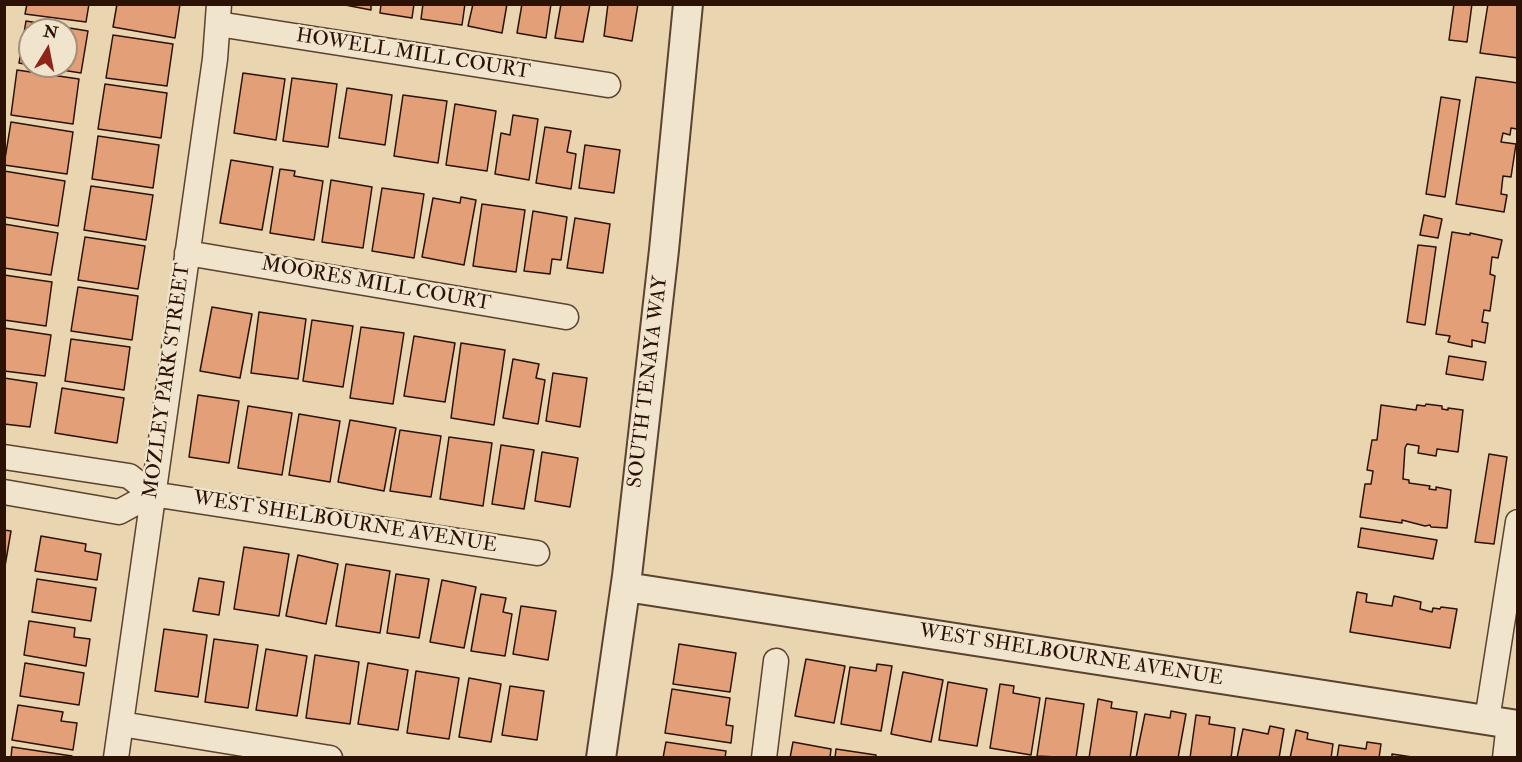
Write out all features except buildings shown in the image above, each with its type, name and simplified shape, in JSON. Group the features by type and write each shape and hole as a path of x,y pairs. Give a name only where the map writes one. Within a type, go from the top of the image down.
{"street":[{"name":"SOUTH TENAYA WAY","path":"601,758 626,587 664,250 688,4"},
{"name":"HOWELL MILL COURT","path":"218,14 608,85"},
{"name":"MOZLEY PARK STREET","path":"116,758 215,59 218,14"},
{"name":"MOORES MILL COURT","path":"187,253 566,317"},
{"name":"WEST SHELBOURNE AVENUE","path":"4,457 129,476 152,494 537,553"},
{"path":"4,492 119,512 152,494"},
{"path":"1504,758 1508,583 1518,522"},
{"name":"WEST SHELBOURNE AVENUE","path":"626,587 1505,723"},
{"path":"764,758 776,661"},
{"path":"121,724 330,758"}]}
